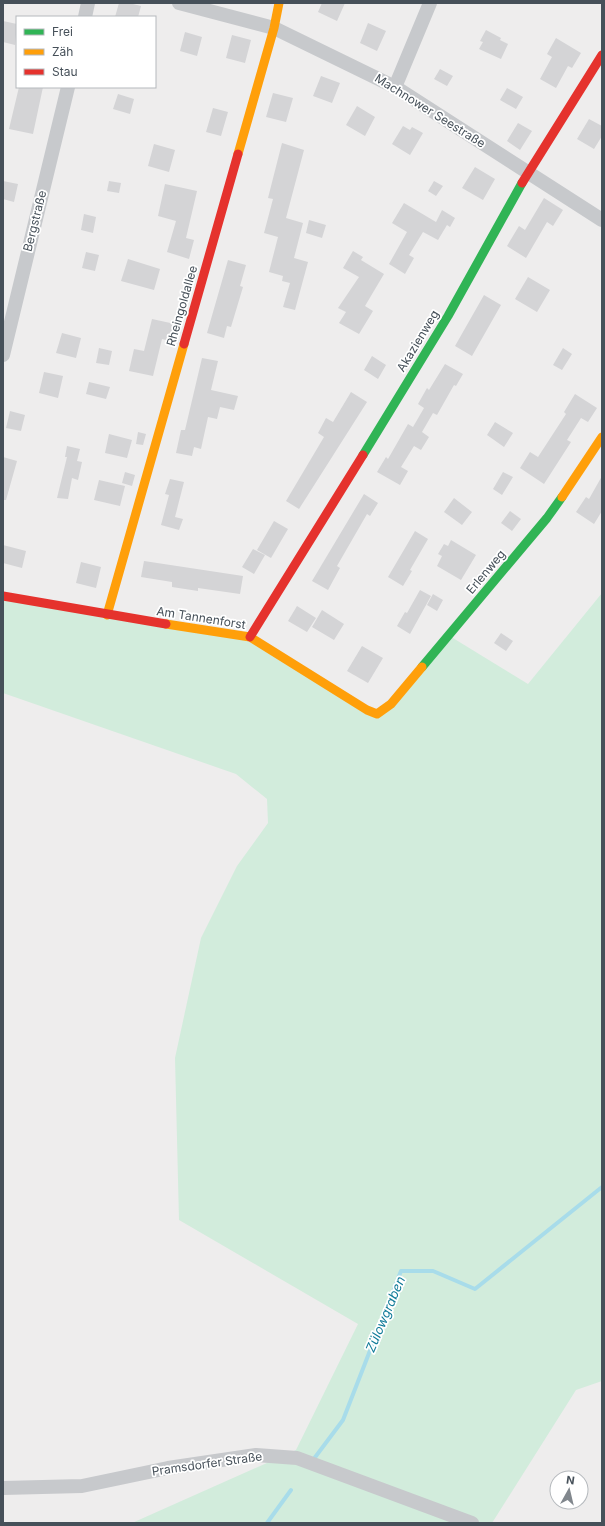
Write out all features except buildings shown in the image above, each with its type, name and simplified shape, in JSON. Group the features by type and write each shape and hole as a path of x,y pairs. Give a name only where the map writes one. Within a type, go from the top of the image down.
{"street":[{"path":"85,16 88,3"},
{"name":"Machnower Seestraße","path":"178,3 274,28 395,87 602,220"},
{"name":"Rheingoldallee","path":"107,615 274,28 279,3"},
{"path":"395,87 430,3"},
{"name":"Akazienweg","path":"250,637 448,316 528,173 602,54"},
{"name":"Bergstraße","path":"3,355 68,88"},
{"name":"Erlenweg","path":"377,714 390,704 547,518 602,437"},
{"name":"Am Tannenforst","path":"3,596 107,615 250,637 367,710 377,714"},
{"name":"Pramsdorfer Straße","path":"3,1488 82,1486 168,1468 256,1455 297,1458 472,1523"}],"green space":[{"path":"602,593 602,1381 576,1390 492,1523 132,1523 296,1450 358,1324 179,1220 175,1058 201,938 237,866 268,823 267,799 236,774 3,693 3,596 250,637 377,713 448,635 528,684"}],"waterway":[{"name":"Zülowgraben","path":"313,1460 343,1420 401,1271 433,1271 475,1289 602,1187"},
{"name":"Zülowgraben","path":"267,1523 291,1490"}],"traffic: fast":[{"path":"363,455 448,316 522,183"},
{"path":"422,667 547,518 562,497"}],"traffic: slow":[{"path":"238,154 274,28 279,3"},
{"path":"107,615 184,344"},
{"path":"562,497 602,437"},
{"path":"166,624 250,637 367,710 377,714 391,704 422,667"}],"traffic: jam":[{"path":"522,183 602,55"},
{"path":"184,344 238,154"},
{"path":"250,637 363,455"},
{"path":"3,596 166,624"}]}
